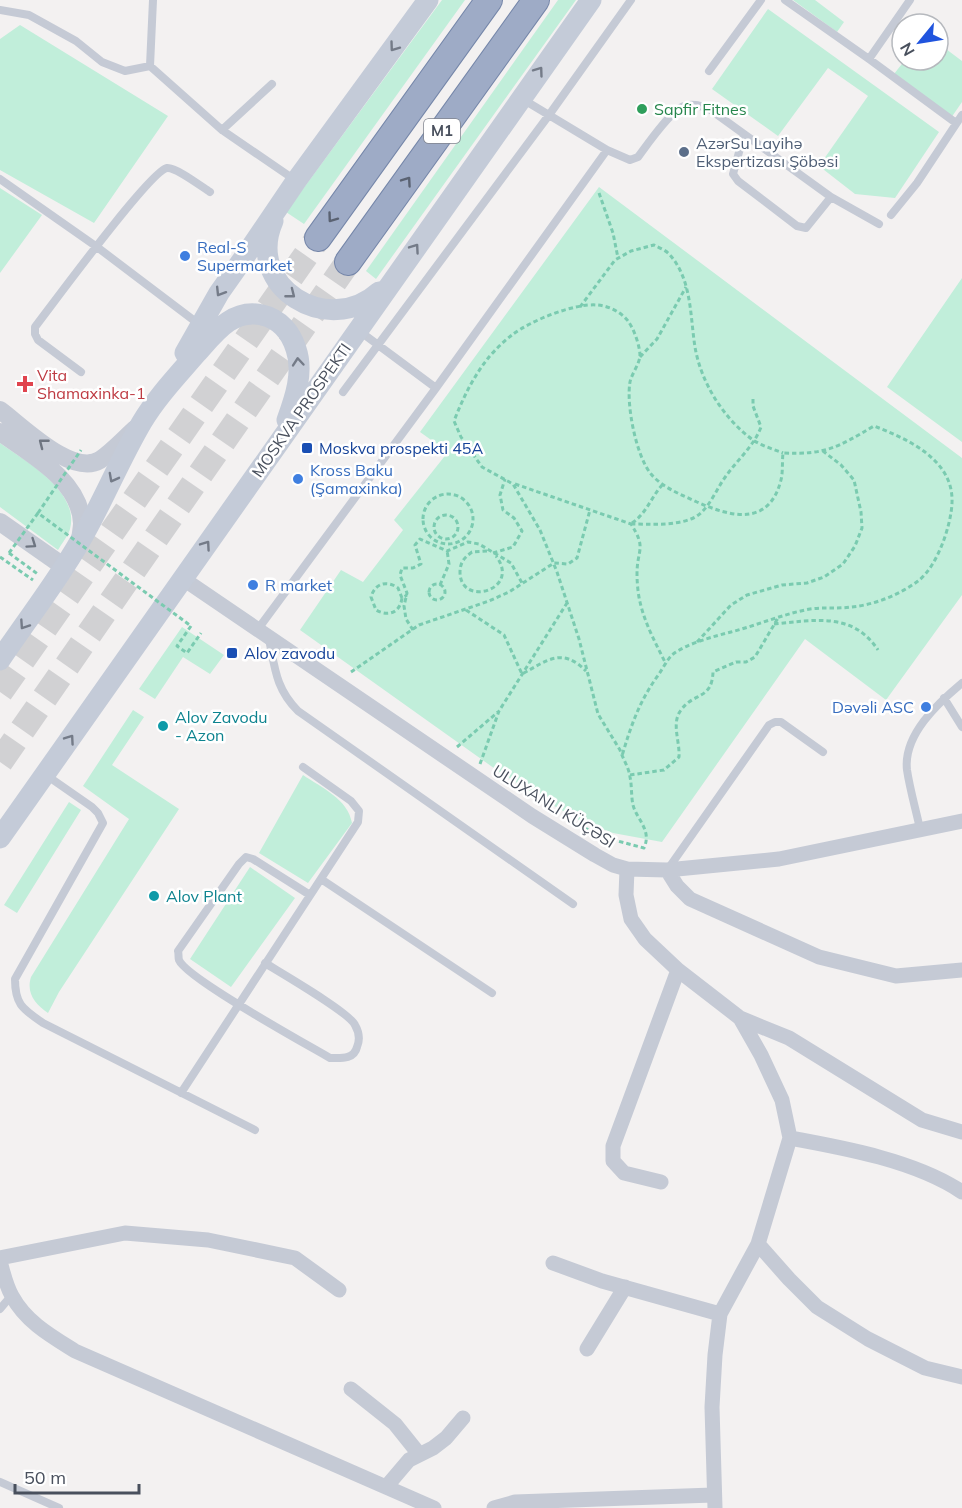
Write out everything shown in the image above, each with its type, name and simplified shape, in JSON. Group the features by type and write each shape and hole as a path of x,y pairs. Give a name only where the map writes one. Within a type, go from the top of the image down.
{"highway":[{"name":"M1","path":"318,238 489,0"},
{"name":"M1","path":"348,262 536,0"}],"main road":[{"path":"0,660 80,542 143,421 163,391 219,293 296,181 428,0"},
{"name":"MOSKVA PROSPEKTI","path":"4,830 591,0"},
{"path":"281,204 270,228 267,244 269,262 276,279 291,296 308,306 329,311 344,310 371,299 395,277"},
{"path":"163,391 228,321 240,315 256,314 268,317 285,328 292,338 298,355 297,385 281,438"}],"street":[{"path":"0,410 57,454 68,460 84,464 99,461 143,421"},
{"path":"0,432 64,483 80,513 82,523 80,542"},
{"path":"0,522 63,566"},
{"path":"182,578 532,816 613,865 627,869 667,870 779,859 962,821"},
{"path":"627,869 626,895 631,919 645,939 678,970 740,1018 789,1038 922,1120 962,1132"},
{"path":"667,870 677,886 690,899 819,957 896,976 962,970"},
{"path":"661,1182 624,1173 613,1161 613,1146 678,970"},
{"path":"494,1508 515,1502 714,1502 712,1407 720,1314 758,1244 790,1138 782,1100 761,1055 740,1018"},
{"path":"790,1138 860,1151 944,1180 962,1192"},
{"path":"339,1290 295,1257 196,1239 125,1233 0,1259 11,1296 28,1318 46,1333 75,1351 434,1508"},
{"path":"758,1244 817,1306 868,1339 925,1368 962,1377"},
{"path":"553,1263 603,1281 720,1314"},
{"path":"587,1349 625,1287"},
{"path":"351,1389 395,1424 419,1454"},
{"path":"386,1487 409,1460 433,1448 446,1438 463,1419"}],"lane":[{"path":"150,66 153,0"},
{"path":"344,392 631,0"},
{"path":"709,71 761,0"},
{"path":"785,0 956,123"},
{"path":"869,59 909,0"},
{"path":"0,10 29,15 76,41 102,62 125,71 150,66"},
{"path":"150,66 222,130 296,181"},
{"path":"222,130 273,84"},
{"path":"520,98 606,150 630,160 638,157 682,106 696,105 708,108 831,197 879,224"},
{"path":"891,215 917,183 962,115"},
{"path":"744,134 733,174 738,181 797,226 806,228 811,224 831,197"},
{"path":"573,904 298,711 286,699 280,688 264,633 606,150"},
{"path":"81,372 38,340 35,327 130,203 158,173 166,168 173,169 210,192"},
{"path":"0,179 97,247 201,326"},
{"path":"357,330 436,388"},
{"path":"920,829 907,768 908,754 915,736 944,698 962,683"},
{"path":"944,698 962,727"},
{"path":"667,870 769,725 781,722 823,752"},
{"path":"181,1093 357,822 359,811 351,801 303,767"},
{"path":"45,774 92,807 103,823 15,979 15,996 26,1011 43,1023 255,1130"},
{"path":"265,963 340,1010 355,1023 359,1040 356,1052 347,1059 330,1058 238,1004 188,970 179,960 178,951 246,857 253,859 310,895"},
{"path":"321,879 492,993"},
{"path":"0,1310 11,1296"},
{"path":"0,1482 59,1508"}],"path":[{"path":"599,193 613,233 618,258"},
{"path":"580,307 615,260 631,250 654,245 669,253 676,264 686,287 693,318 696,349 703,376 715,399 739,428 754,440 783,453 807,454 831,449 874,426 899,436 931,456 945,476 952,492 952,510 945,535 932,565 919,581 884,600 851,607 819,608 779,616 696,643 673,654 644,695 622,756"},
{"path":"686,287 657,339 640,357 630,382 630,406 634,430 650,473 669,490 718,511 753,515 769,505 781,479 783,453"},
{"path":"640,357 636,338 628,322 614,309 596,305 572,308 537,321 513,334 489,357 466,390 454,421 461,437 482,467 513,484 631,524 665,524 693,519 707,506 725,476 754,440 761,427 753,406 753,399"},
{"path":"44,579 9,553 81,450"},
{"path":"696,643 731,605 747,595 782,585 807,583 824,577 843,564 855,546 862,528 854,480 841,465 823,451"},
{"path":"492,553 501,564 501,578 498,584 486,592 473,591 467,587 460,575 462,562 466,556 478,550 492,553 513,547 522,531 514,518 503,510 500,495 506,479"},
{"path":"513,484 540,530 554,563 598,714 630,775 633,806 646,831 644,848"},
{"path":"631,524 641,517 654,494 663,484"},
{"path":"455,494 468,504 473,520 467,535 460,541 444,544 436,541 425,530 422,522 423,513 426,506 438,495 455,494"},
{"path":"351,672 419,625 509,592 554,563 568,564 577,558 590,510"},
{"path":"38,513 191,626 177,646 187,653 201,633"},
{"path":"440,585 449,564 442,538 435,530 435,522 444,515 452,516 457,521 458,530 454,537 442,538"},
{"path":"631,524 640,538 641,552 637,573 640,602 652,637 666,664"},
{"path":"412,630 406,619 404,606 407,595 400,575 402,568 413,568 421,564 415,545 420,539 447,551 468,542 479,544 511,564 522,584"},
{"path":"0,557 39,585"},
{"path":"402,598 398,588 389,583 375,588 371,597 376,610 385,614 395,612 402,598 407,595"},
{"path":"440,585 445,591 444,596 433,600 429,596 429,590 432,586 440,585"},
{"path":"480,766 499,711 567,603"},
{"path":"465,609 504,635 522,674"},
{"path":"630,775 663,770 679,757 680,744 675,725 681,710 706,693 713,684 713,672 755,657 779,616"},
{"path":"774,624 802,622 848,624 858,628 872,640 878,650"},
{"path":"522,674 558,657 575,660 587,672"},
{"path":"456,748 499,711"}],"green space":[{"path":"442,0 465,0 304,224 286,212"},
{"path":"558,0 576,0 376,279 366,271"},
{"path":"793,0 815,0 844,22 837,32"},
{"path":"768,9 939,132 895,198 855,194 819,166 868,96 828,68 778,136 712,89"},
{"path":"20,25 168,116 94,223 0,170 0,39"},
{"path":"950,52 962,61 962,102 951,118 894,74 896,72 950,72"},
{"path":"599,187 962,458 962,595 886,700 805,639 662,842 613,833 579,820 549,803 498,771 300,630 341,570 363,582 403,530 394,520 448,452 420,432"},
{"path":"0,188 42,215 0,273"},
{"path":"962,278 962,442 887,387"},
{"path":"0,443 48,478 67,502 71,515 70,529 58,550 0,507"},
{"path":"182,627 224,655 210,674 183,657 155,699 139,689"},
{"path":"133,710 144,717 112,765 179,809 59,992 48,1013 33,998 30,988 31,977 129,819 83,786"},
{"path":"303,775 340,801 350,815 352,823 308,883 259,853"},
{"path":"69,802 81,810 17,913 4,905"},
{"path":"250,867 295,898 231,987 190,959"}],"tunnel":[{"path":"0,692 318,238"},
{"path":"0,762 348,262"}],"place":[{"name":"Sapfir Fitnes","path":"642,109"},
{"name":"AzərSu Layihə Ekspertizası Şöbəsi","path":"684,152"},
{"name":"Real-S Supermarket","path":"185,256"},
{"name":"Vita Shamaxinka-1","path":"25,384"},
{"name":"Moskva prospekti 45A","path":"307,448"},
{"name":"Kross Baku (Şamaxinka)","path":"298,479"},
{"name":"R market","path":"253,585"},
{"name":"Alov zavodu","path":"232,653"},
{"name":"Dəvəli ASC","path":"926,707"},
{"name":"Alov Zavodu - Azon","path":"163,726"},
{"name":"Alov Plant","path":"154,896"}]}
